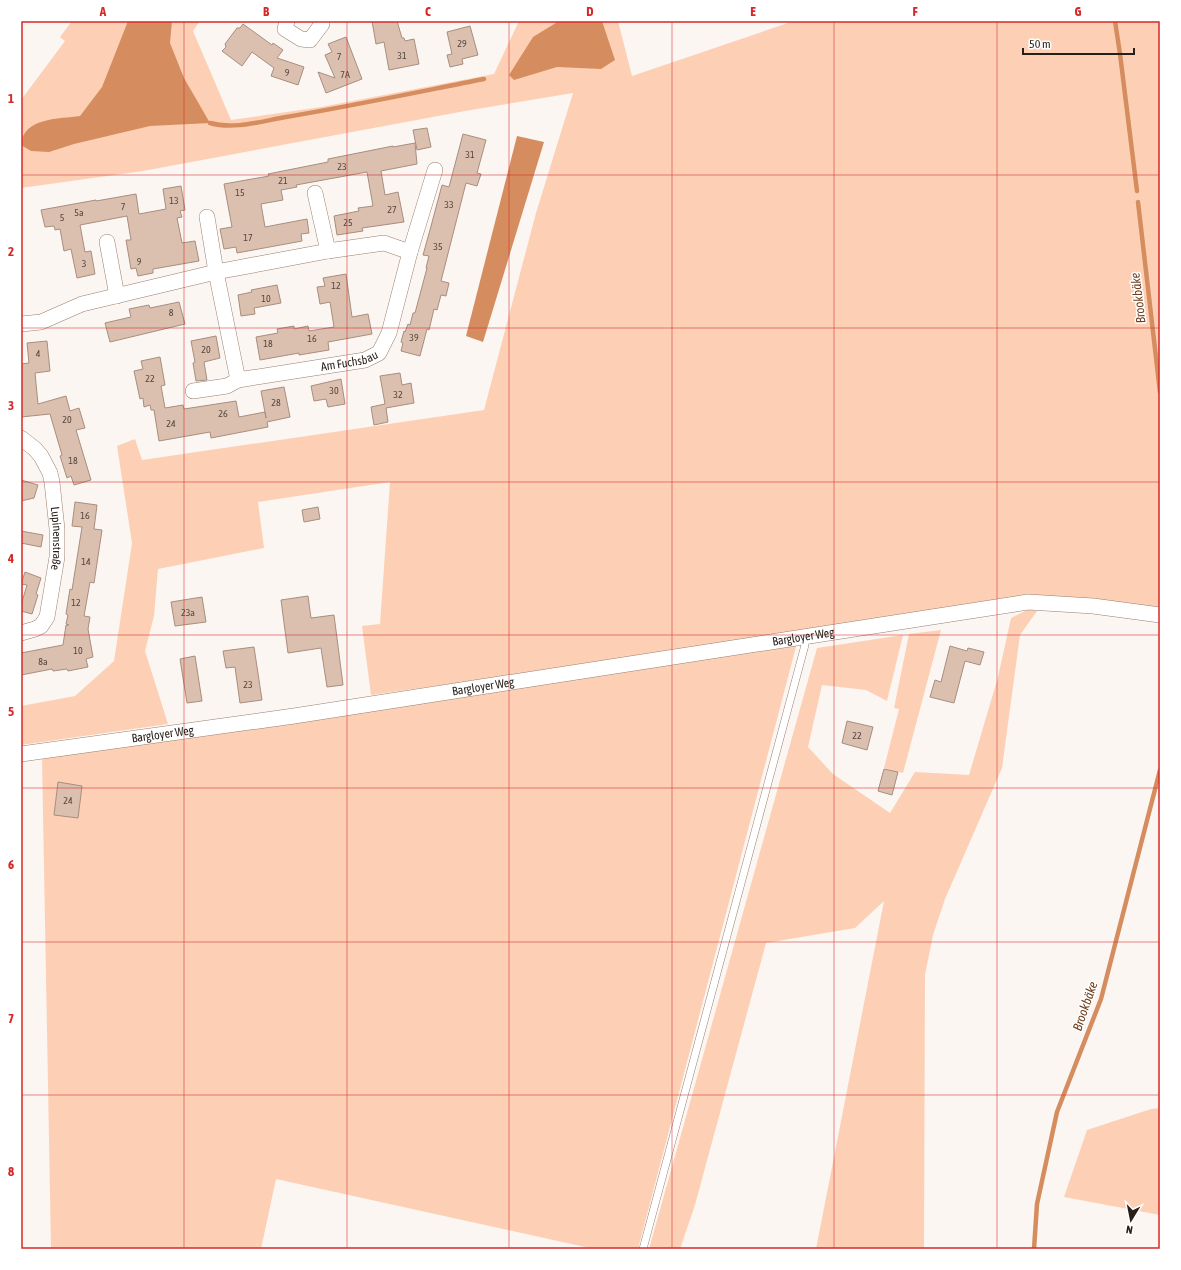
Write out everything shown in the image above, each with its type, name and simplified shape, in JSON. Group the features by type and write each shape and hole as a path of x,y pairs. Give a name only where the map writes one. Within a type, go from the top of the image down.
{"street":[{"path":"287,21 285,29 301,39 310,40 322,24 322,21"},
{"name":"Am Fuchsbau","path":"193,391 228,386 238,380 365,360 379,353 389,332 410,252 435,170"},
{"path":"315,192 328,251"},
{"path":"207,217 216,272 238,380"},
{"path":"107,242 117,296"},
{"path":"21,324 40,322 82,304 216,272 328,251 384,244 410,252"},
{"name":"Lupinenstraße","path":"21,438 32,446 41,456 50,473 57,530 57,557 47,617 35,630 21,633"},
{"name":"Bargloyer Weg","path":"21,754 294,716 1028,602 1093,606 1160,615"}],"lane":[{"path":"643,1249 805,645 804,637"}],"shaded area":[{"path":"72,21 200,21 193,31 231,120 321,107 494,74 519,21 618,21 632,76 794,21 1160,21 1160,609 1060,598 371,695 362,626 380,624 390,482 258,502 264,548 158,569 154,616 145,651 168,724 21,745 21,706 75,696 114,661 132,543 117,446 135,439 142,460 484,410 536,213 573,93 465,111 143,171 21,188 21,100 65,41 60,37"},
{"path":"128,21 172,21 170,43 184,78 210,123 150,126 74,144 49,152 31,151 21,145 23,136 28,129 35,124 53,119 80,116 102,87"},
{"path":"559,21 602,21 615,60 601,69 557,67 514,80 509,75 533,37"},
{"path":"517,136 544,142 483,342 466,336"},
{"path":"1029,609 1037,611 1020,635 1002,768 945,899 933,935 925,975 924,1249 816,1249 884,901 855,928 766,943 695,1205 680,1249 649,1249 817,648 903,635 887,701 866,690 822,685 808,747 833,774 890,813 915,772 969,775 998,677 1011,618"},
{"path":"941,630 903,773 884,768 899,709 894,708 909,634"},
{"path":"797,643 638,1249 594,1249 276,1179 261,1249 51,1249 42,758"},
{"path":"1160,1108 1160,1215 1064,1197 1087,1130 1151,1109"}],"building":[{"path":"372,21 397,21 402,38 404,38 405,41 414,39 419,64 389,70 384,42 376,44"},
{"path":"243,24 272,45 273,43 283,50 277,58 304,67 298,85 271,76 274,68 252,52 242,66 222,51 226,47 225,44 237,28 240,28"},
{"path":"470,26 478,55 462,59 463,64 450,67 447,55 452,54 447,32"},
{"path":"346,37 362,79 326,93 318,72 335,78 325,55 332,52 328,44"},
{"path":"427,128 431,147 417,150 413,130"},
{"path":"463,134 486,140 477,173 481,174 477,186 466,183 441,281 449,283 446,296 441,295 437,310 434,309 429,330 427,329 420,356 401,351 403,343 401,342 404,331 405,332 408,324 410,325 413,313 415,313 427,268 429,256 423,255 442,185 449,187"},
{"path":"415,143 417,164 381,171 385,195 398,192 404,222 362,228 363,231 337,235 334,216 359,211 358,208 373,206 367,172 296,185 297,187 281,190 283,200 261,204 265,227 307,219 309,233 301,234 302,241 237,253 236,247 224,249 220,229 232,227 224,184 269,176 268,174 328,162 328,159"},
{"path":"181,186 185,210 180,211 182,217 177,218 182,243 195,241 199,261 153,269 153,273 138,276 136,268 131,269 126,240 131,240 127,216 80,225 85,252 91,251 95,274 77,278 71,249 64,251 60,229 55,230 54,226 45,227 41,210 136,194 139,214 166,209 163,189"},
{"path":"346,274 352,317 368,314 372,334 328,342 329,350 299,355 299,353 260,360 256,337 278,333 277,329 294,326 294,329 308,326 309,331 334,327 330,302 320,304 317,287 325,286 323,278"},
{"path":"277,285 281,303 254,308 255,314 241,316 238,295 252,292 251,290"},
{"path":"179,302 185,324 110,342 105,323 131,317 129,309 149,305 150,308"},
{"path":"216,336 220,358 204,362 207,380 196,381 193,363 195,362 191,341"},
{"path":"47,341 50,371 35,373 38,404 66,396 70,411 79,408 85,428 76,430 91,480 74,485 71,476 67,478 50,414 21,417 21,364 29,363 27,343"},
{"path":"160,357 165,385 161,386 165,408 183,405 184,409 236,401 239,417 265,412 261,391 284,387 290,417 267,422 268,427 211,438 210,432 159,441 154,410 151,410 150,405 144,407 143,398 140,399 134,371 143,369 141,361"},
{"path":"400,373 402,385 411,383 414,403 386,408 388,422 374,425 371,407 385,404 380,376"},
{"path":"341,379 345,404 328,407 326,399 314,401 311,386"},
{"path":"21,480 38,485 34,498 21,501"},
{"path":"75,502 97,505 94,529 102,530 94,583 90,582 84,616 90,617 88,629 93,657 86,659 88,667 68,671 67,669 53,671 52,669 21,675 21,653 63,645 66,625 69,625 66,624 68,615 66,614 70,589 72,590 82,527 72,526"},
{"path":"318,507 320,519 304,522 302,510"},
{"path":"21,531 43,535 41,547 21,543"},
{"path":"25,572 41,578 36,594 38,595 32,614 21,611 21,605 27,585 21,584"},
{"path":"308,596 311,618 334,615 343,685 327,687 321,648 288,653 281,600"},
{"path":"202,597 206,622 175,626 171,602"},
{"path":"950,646 967,651 968,648 984,652 980,665 965,661 954,703 930,697 935,680 941,682"},
{"path":"254,647 262,700 240,703 235,667 226,668 223,651"},
{"path":"195,656 202,701 187,703 180,659"},
{"path":"847,721 873,727 867,750 842,743"},
{"path":"884,769 898,772 892,795 878,791"},
{"path":"58,782 82,786 78,818 54,815"}],"waterway":[{"name":"Brookbäke","path":"1115,21 1137,191"},
{"path":"210,123 229,126 248,124 360,104 484,79"},
{"name":"Brookbäke","path":"1138,202 1160,392"},
{"name":"Brookbäke","path":"1034,1249 1037,1204 1057,1112 1101,999 1160,770"}]}
